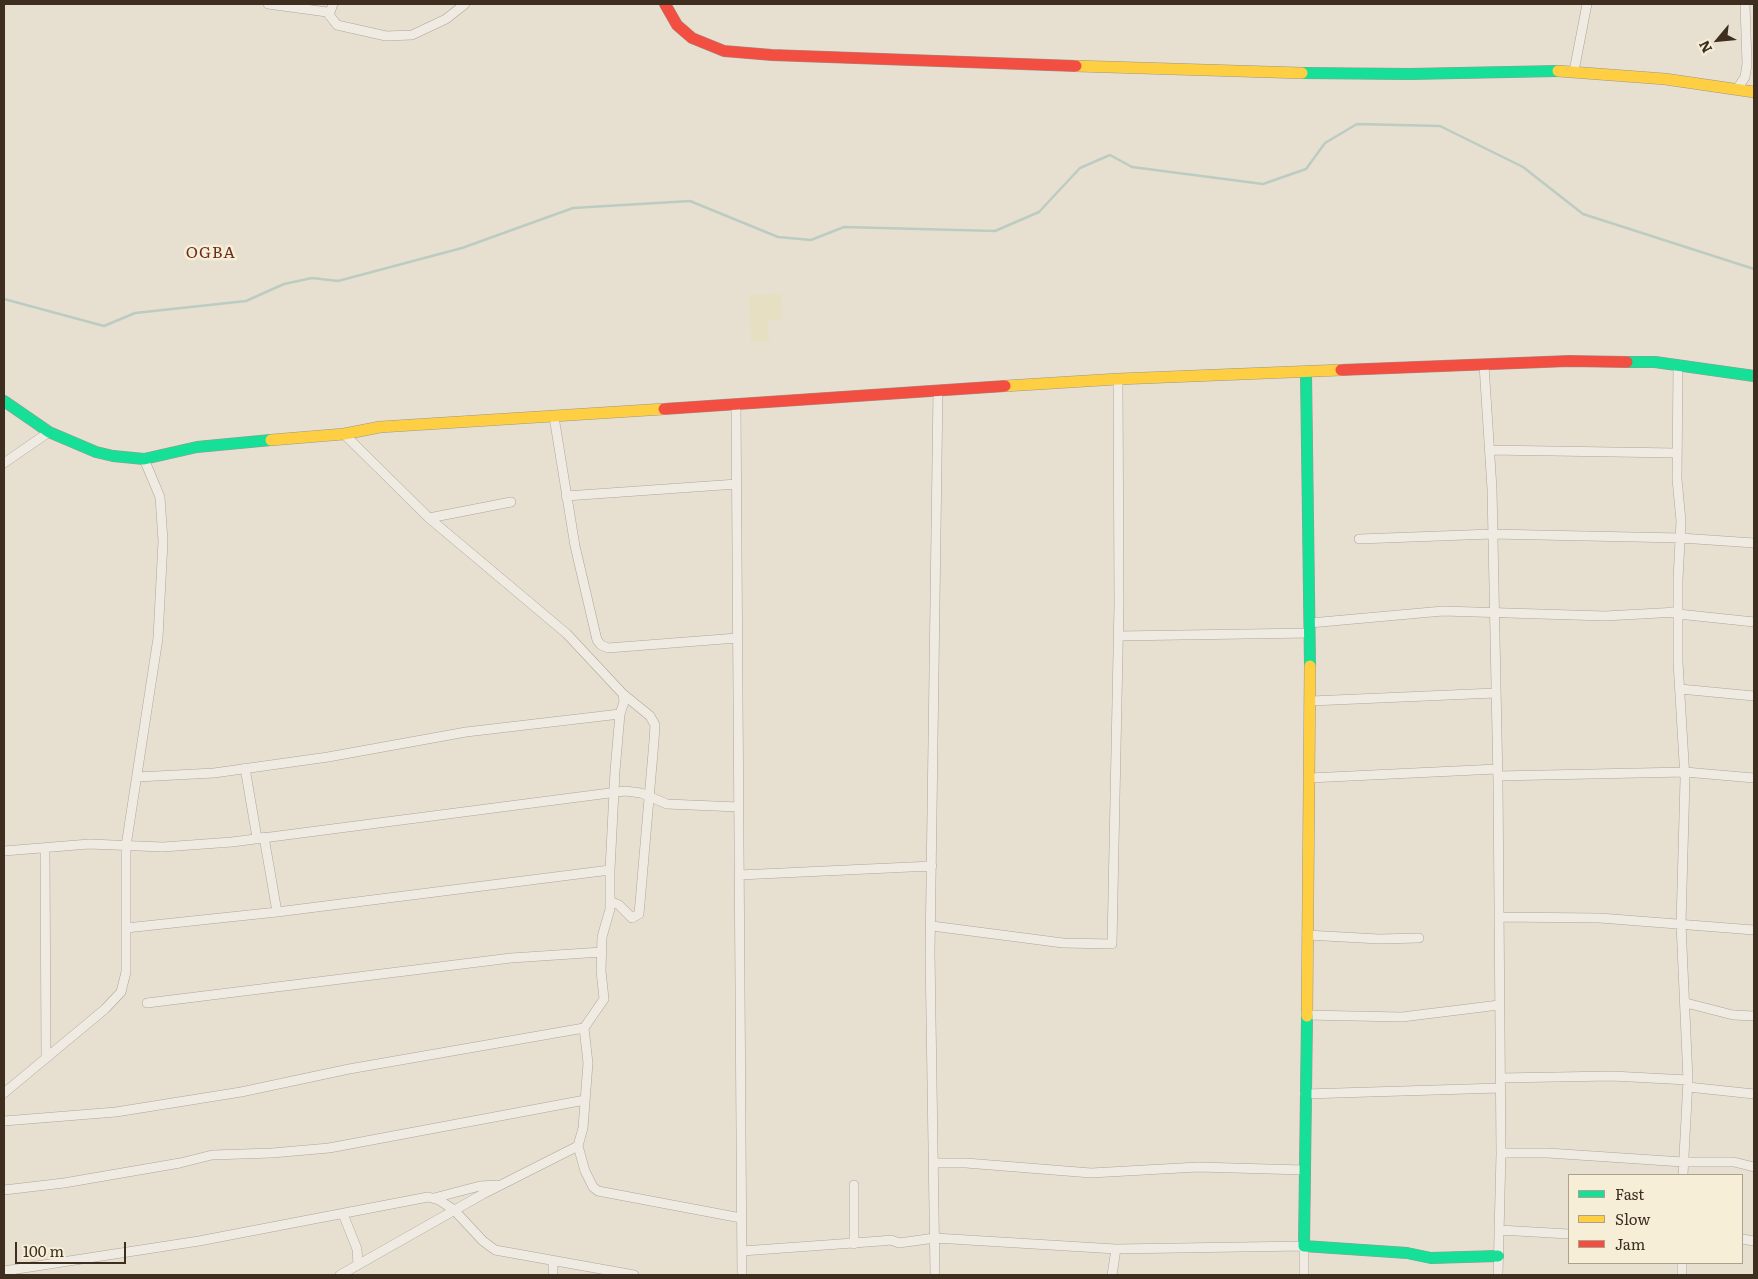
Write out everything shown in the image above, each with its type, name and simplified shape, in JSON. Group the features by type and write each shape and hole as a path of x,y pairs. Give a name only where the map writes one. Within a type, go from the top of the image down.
{"street":[{"path":"268,4 327,12 337,25 386,36 412,35 446,19 465,4"},
{"path":"330,15 333,4"},
{"path":"664,4 677,25 692,38 724,51 772,55 1253,72 1410,74 1574,71 1665,79 1754,92"},
{"path":"1574,71 1587,4"},
{"path":"1737,89 1745,77 1747,64 1748,6"},
{"path":"4,401 48,432 96,452 113,456 144,459 197,447 344,434 380,427 1118,379 1306,373 1569,361 1655,362 1754,376"},
{"path":"1484,365 1492,534 1498,772 1501,1153 1498,1275"},
{"path":"1678,365 1676,453 1681,538 1678,613 1685,772 1681,924 1686,1003 1688,1084 1683,1174"},
{"path":"1304,1275 1311,701 1306,373"},
{"path":"932,926 1064,943 1112,944 1118,636 1118,379"},
{"path":"935,1275 930,953 932,926 932,659 938,390"},
{"path":"736,405 742,1275"},
{"path":"554,417 575,546 597,640 601,645 608,648 737,638"},
{"path":"4,463 48,432"},
{"path":"344,434 429,518 567,634 623,694 643,708 655,725 639,914 632,918 619,905 610,901"},
{"path":"1489,450 1676,453"},
{"path":"4,1093 105,1009 122,992 126,972 126,846 158,638 163,541 160,497 144,459"},
{"path":"566,496 736,484"},
{"path":"429,518 511,502"},
{"path":"1359,538 1492,534 1681,538 1754,543"},
{"path":"1118,636 1310,628 1443,611 1605,616 1678,613 1754,622"},
{"path":"1680,689 1754,696"},
{"path":"1311,701 1495,693"},
{"path":"623,694 624,702 620,714 610,870 610,909 602,937 604,999 584,1028 588,1063 583,1128 578,1146 585,1171 593,1187 598,1190 741,1218"},
{"path":"137,777 245,768 328,757 466,732 620,714"},
{"path":"245,768 277,912"},
{"path":"1310,778 1498,772 1685,772 1754,778"},
{"path":"4,851 89,844 163,847 260,838 625,791 650,796 659,802 667,804 738,807"},
{"path":"45,848 46,1058"},
{"path":"739,875 932,866"},
{"path":"126,928 277,912 610,870"},
{"path":"1499,917 1600,918 1754,930"},
{"path":"1307,935 1379,939 1419,938"},
{"path":"147,1003 511,958 602,952"},
{"path":"1686,1003 1733,1014 1754,1016"},
{"path":"1306,1015 1402,1017 1499,1005"},
{"path":"4,1121 116,1112 241,1092 349,1069 584,1028"},
{"path":"1500,1078 1612,1076 1688,1084 1754,1094"},
{"path":"1305,1094 1500,1088"},
{"path":"4,1190 132,1171 212,1155 272,1154 330,1148 585,1100"},
{"path":"340,1275 351,1273 358,1264 454,1210 578,1146"},
{"path":"1501,1153 1548,1153 1683,1162 1734,1162 1754,1167"},
{"path":"933,1163 966,1163 1091,1173 1198,1167 1304,1170"},
{"path":"434,1198 480,1186 500,1185"},
{"path":"854,1185 854,1244"},
{"path":"4,1271 199,1241 428,1197 434,1198 454,1210 483,1241 495,1250 634,1275"},
{"path":"343,1214 357,1249 358,1264"},
{"path":"1499,1230 1568,1234"},
{"path":"742,1251 891,1240 899,1243 935,1238 1116,1249 1304,1246 1407,1252 1431,1258 1498,1256"},
{"path":"1112,1275 1116,1249"},
{"path":"553,1261 554,1275"}],"shaded area":[{"path":"781,294 782,320 768,321 769,342 751,342 749,295"}],"waterway":[{"path":"4,299 104,326 135,313 246,301 284,284 312,278 338,281 462,248 573,208 690,201 778,237 811,240 844,227 995,231 1039,212 1080,168 1110,155 1132,167 1263,184 1306,169 1325,143 1357,124 1440,126 1523,167 1583,214 1754,269"}],"traffic: fast":[{"path":"1302,73 1410,74 1558,71"},
{"path":"1627,362 1655,362 1754,376"},
{"path":"1306,373 1310,666"},
{"path":"4,401 49,432 96,452 113,456 144,459 197,447 271,440"},
{"path":"1307,1016 1304,1246 1407,1253 1431,1258 1498,1256"}],"traffic: slow":[{"path":"1076,66 1302,73"},
{"path":"1558,71 1665,79 1754,92"},
{"path":"1005,386 1118,379 1341,370"},
{"path":"271,440 344,434 380,427 664,409"},
{"path":"1307,1016 1310,666"}],"traffic: jam":[{"path":"665,4 677,25 692,38 724,51 772,55 1076,66"},
{"path":"1341,370 1569,361 1627,362"},
{"path":"664,409 1005,386"}],"district":[{"name":"OGBA","path":"211,253"}]}
